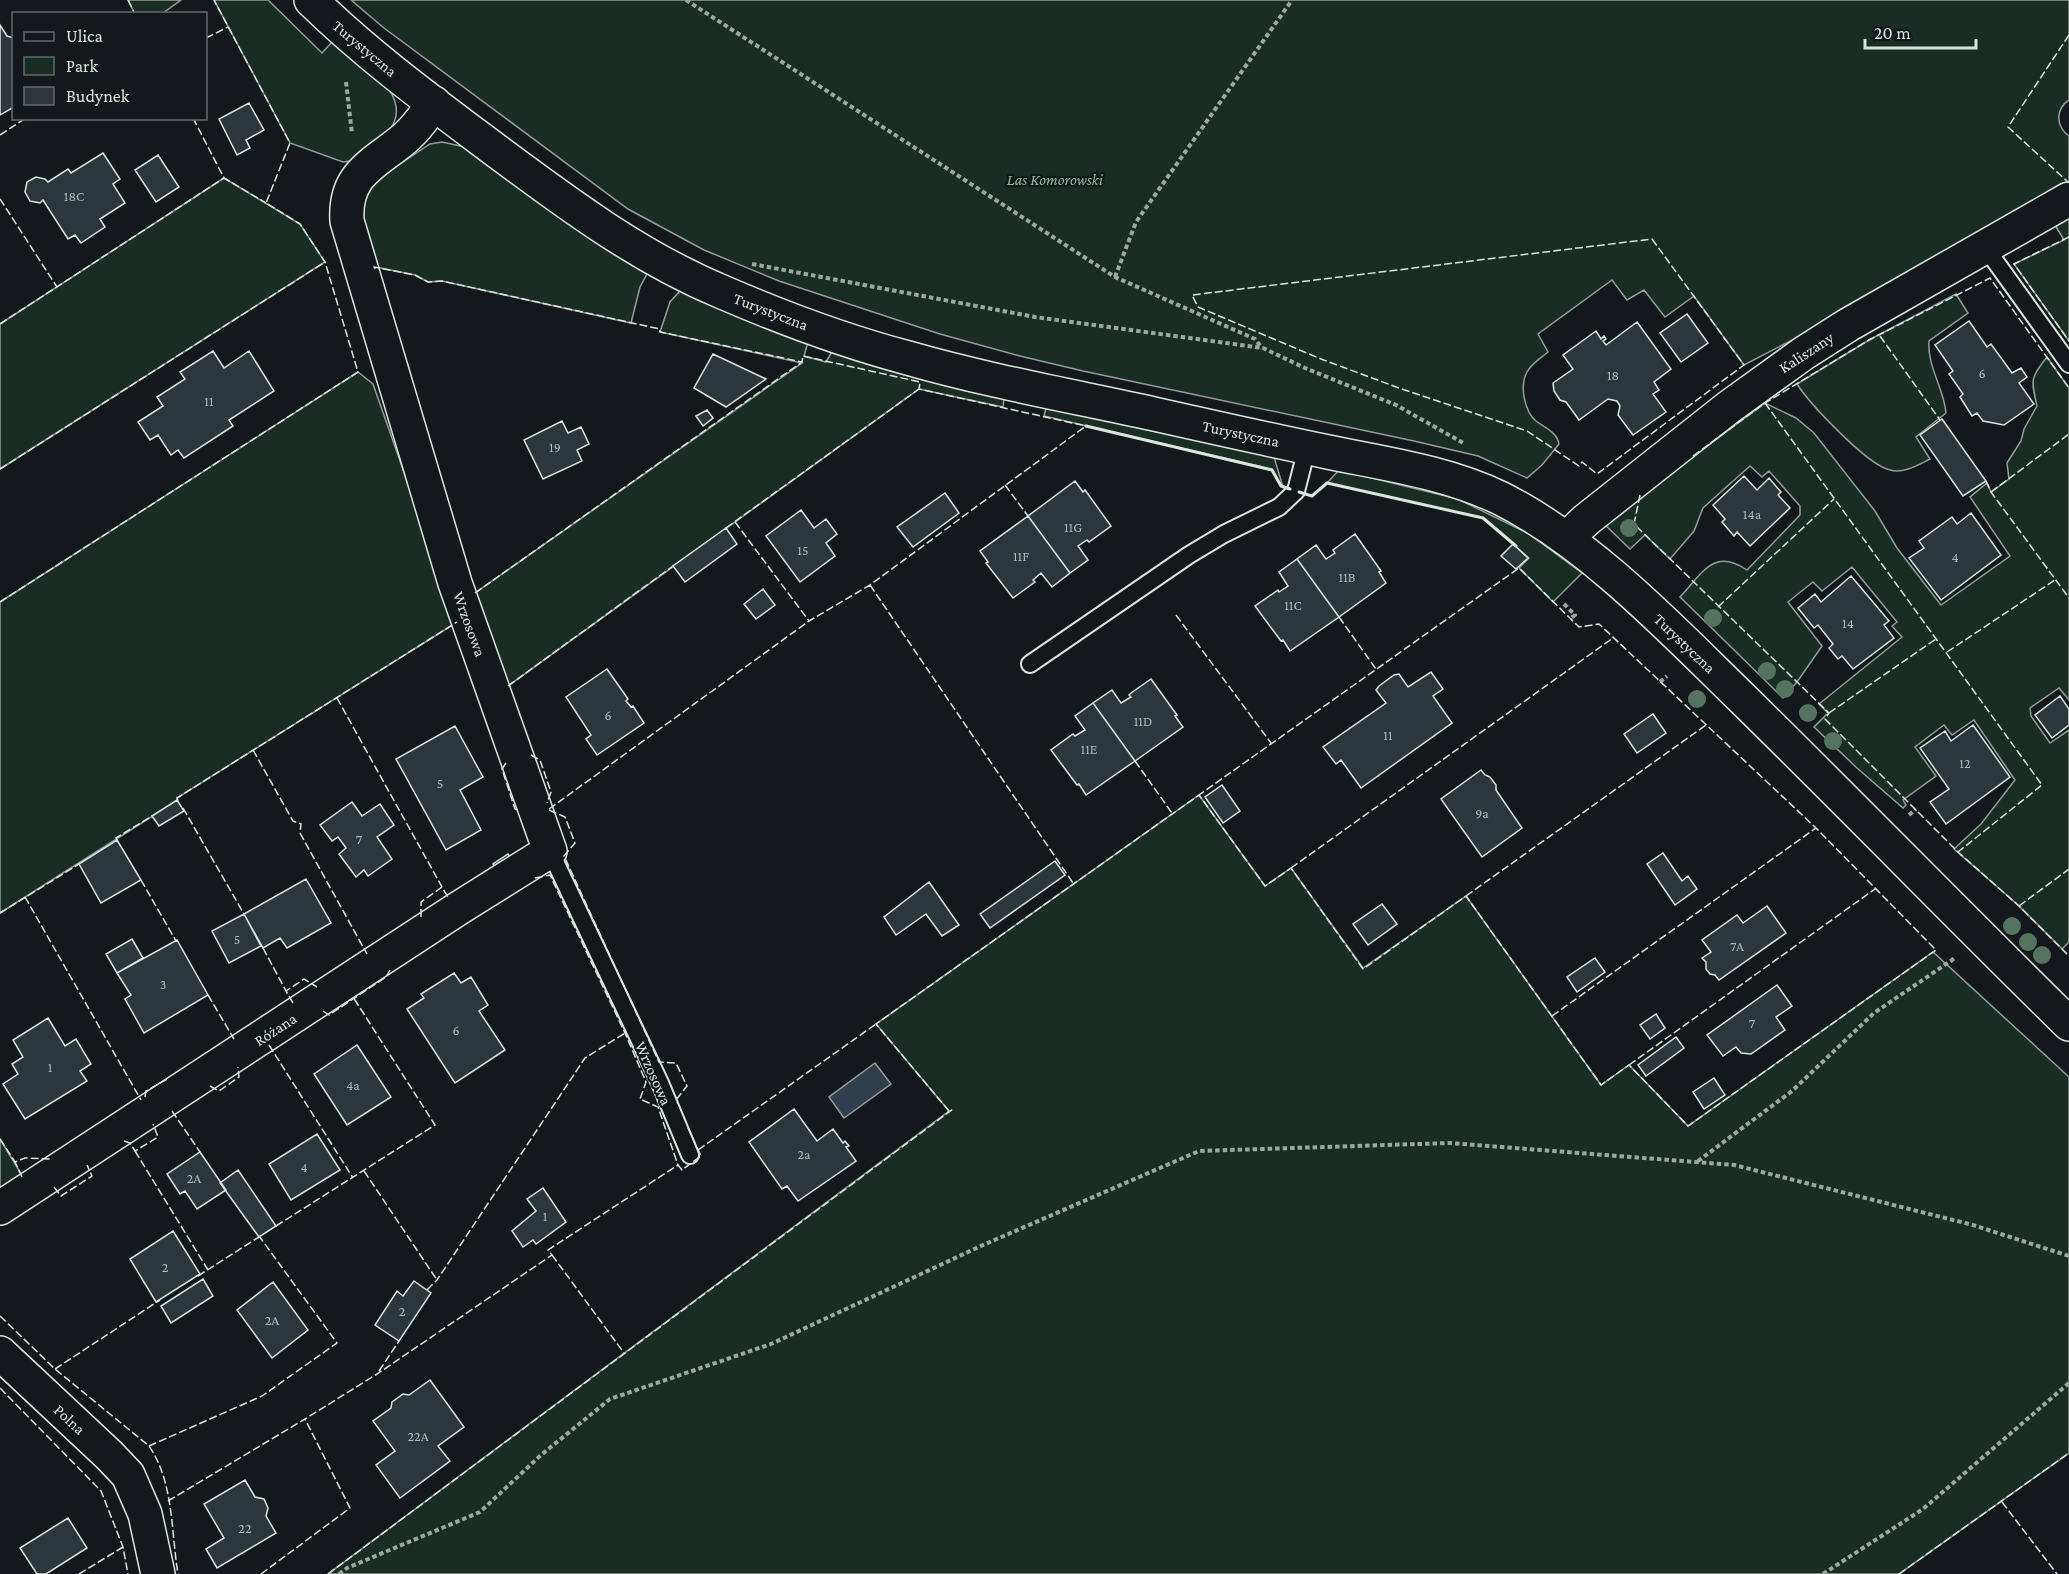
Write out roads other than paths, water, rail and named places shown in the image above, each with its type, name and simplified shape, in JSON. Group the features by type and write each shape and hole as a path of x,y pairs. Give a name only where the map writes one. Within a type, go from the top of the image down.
{"street":[{"name":"Turystyczna","path":"311,0 354,40 572,206 609,231 694,280 761,309 909,359 1454,480 1484,491 1520,509 1586,554 1643,603 2069,1024"},
{"name":"Wrzosowa","path":"434,103 406,138 363,170 347,198 347,220 455,583 550,850"},
{"name":"Kaliszany","path":"1566,539 1586,520 1763,381 1848,325 2069,199"},
{"name":"Różana","path":"0,1208 550,850"},
{"name":"Polna","path":"0,1353 128,1475 145,1514 158,1574"}],"lane":[{"path":"1985,247 2069,364"},
{"path":"1030,664 1189,555 1224,534 1280,507 1296,491 1307,448"},
{"name":"Wrzosowa","path":"550,850 660,1083 690,1155"}],"water":[{"path":"875,1063 891,1084 844,1118 829,1097"}],"park label":[{"name":"Las Komorowski","path":"1055,179"}]}
